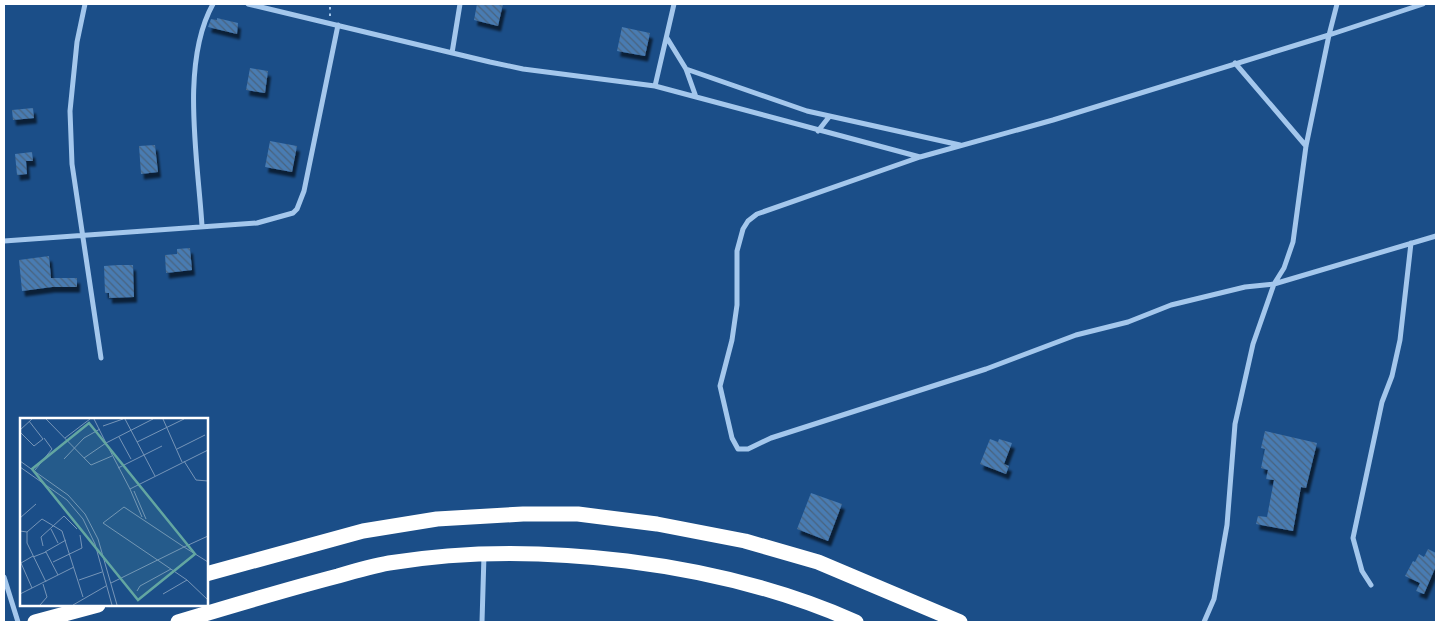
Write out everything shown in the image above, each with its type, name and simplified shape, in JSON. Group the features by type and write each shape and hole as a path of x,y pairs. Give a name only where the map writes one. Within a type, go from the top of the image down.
{"highway":[{"path":"208,573 363,531 437,519 523,514 578,514 691,529 818,562 960,622"},
{"path":"178,622 294,587 388,563 484,554 606,558 697,573 761,588 856,622"},
{"path":"35,622 94,606"}],"street":[{"path":"85,4 77,42 70,111 72,164 101,358"},
{"path":"202,226 194,119 194,80 201,40 213,4"},
{"path":"248,4 524,69 655,86 920,157"},
{"path":"452,53 460,4"},
{"path":"655,86 674,4"},
{"path":"1204,622 1214,599 1228,524 1233,479 1235,424 1253,344 1274,284 1284,268 1293,242 1306,146 1337,4"},
{"path":"1423,4 1053,120 920,157 756,214 743,229 737,251 737,305 732,340 720,386 732,438 738,449 748,449 771,438 986,369 1076,334 1128,322 1171,305 1245,287 1274,284 1436,236"},
{"path":"4,241 84,237 257,223 293,213 297,209 304,191 338,25"},
{"path":"667,38 686,68 696,97"},
{"path":"1235,63 1306,146"},
{"path":"686,68 747,91 829,117 962,146"},
{"path":"818,130 829,117"},
{"path":"1371,585 1362,571 1353,538 1382,402 1392,376 1400,340 1411,243"},
{"path":"482,622 484,554"},
{"path":"4,577 18,622"}],"path":[{"path":"329,23 330,4"}],"building":[{"path":"477,4 503,4 498,26 474,20"},
{"path":"217,18 238,23 237,34 208,27 211,19 217,20"},
{"path":"622,27 650,33 645,56 617,51"},
{"path":"250,68 268,71 265,93 246,90"},
{"path":"33,108 34,118 13,120 12,110"},
{"path":"270,141 297,146 292,172 265,167"},
{"path":"155,145 158,172 141,174 139,146"},
{"path":"32,152 33,161 26,161 27,174 17,175 15,154"},
{"path":"190,248 192,270 166,273 165,255 177,254 177,249"},
{"path":"49,256 51,278 77,278 77,287 52,287 22,291 19,260"},
{"path":"133,265 134,297 109,298 109,293 105,293 104,266"},
{"path":"1265,431 1317,443 1306,488 1301,487 1293,531 1256,524 1258,516 1267,517 1274,480 1266,479 1268,470 1261,468 1265,449 1261,448"},
{"path":"990,439 998,442 999,439 1012,443 1004,464 1009,466 1006,474 980,464"},
{"path":"811,493 842,504 828,541 797,529"},
{"path":"1428,549 1436,553 1436,566 1424,594 1416,591 1420,583 1405,576 1413,561 1415,562 1419,554 1424,557"}]}
